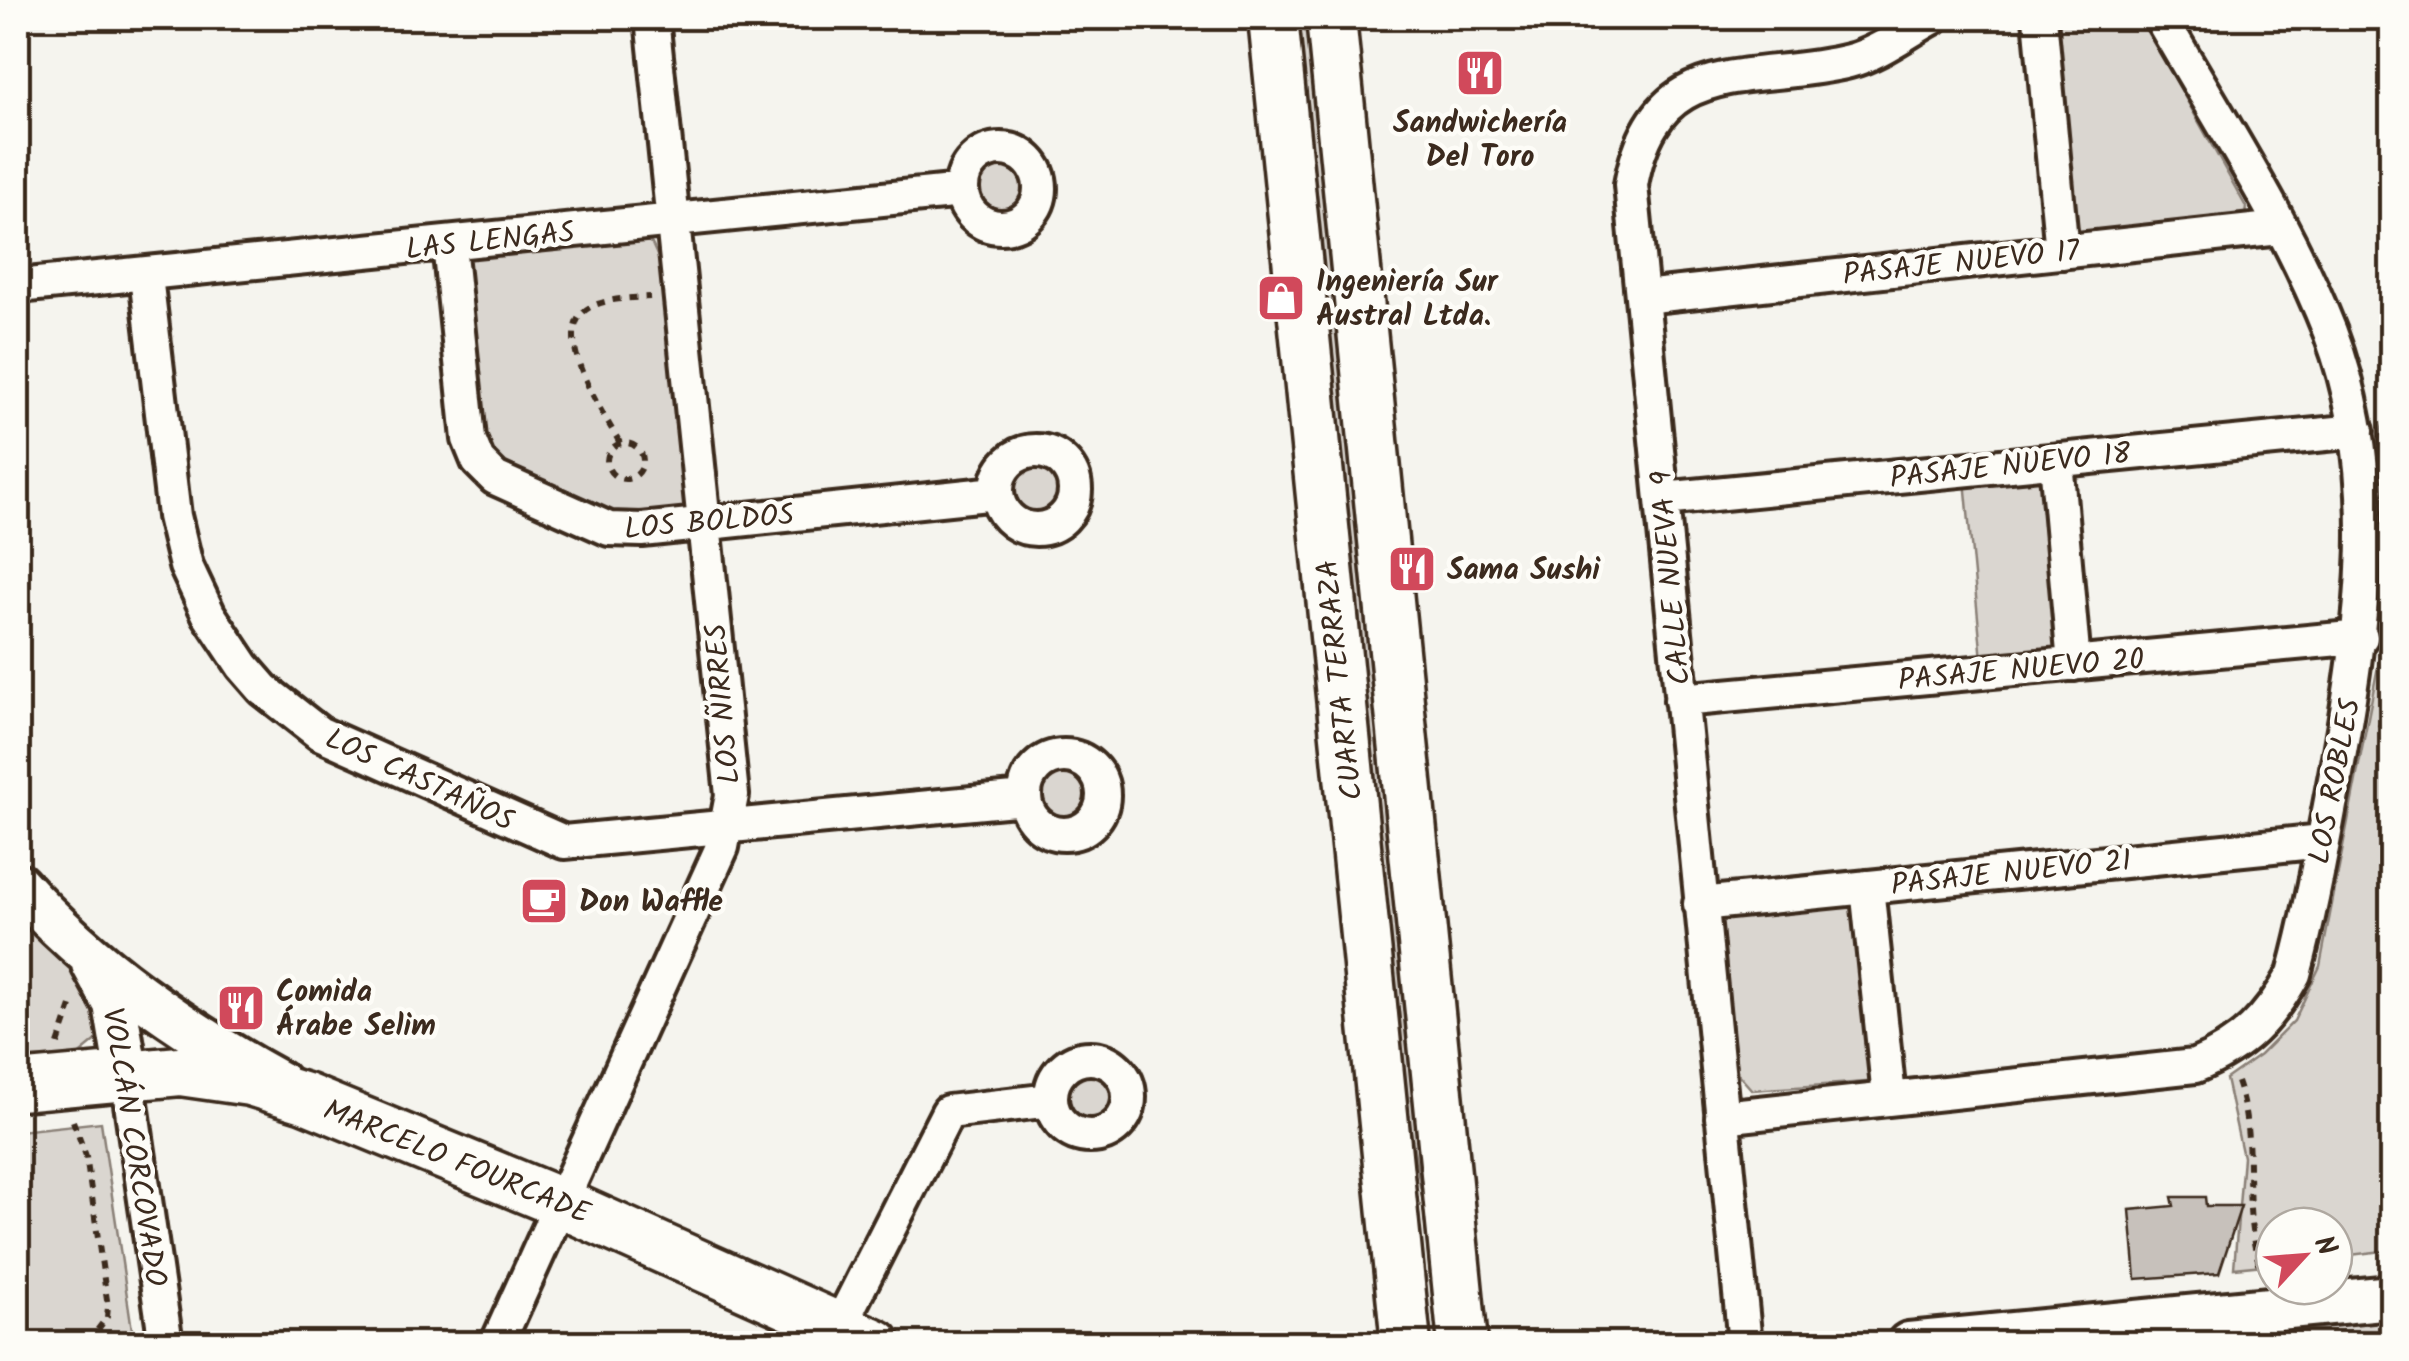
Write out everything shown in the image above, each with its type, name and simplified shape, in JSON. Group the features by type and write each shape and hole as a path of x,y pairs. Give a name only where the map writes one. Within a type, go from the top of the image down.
{"main road":[{"name":"CUARTA TERRAZA","path":"1273,18 1406,1344"},
{"name":"CUARTA TERRAZA","path":"1331,18 1462,1344"},
{"name":"MARCELO FOURCADE","path":"18,1086 218,1073 305,1098 561,1203 858,1336"}],"street":[{"name":"LOS ÑIRRES","path":"498,1344 727,829 731,774 652,18"},
{"name":"CALLE NUEVA 9","path":"1745,1344 1631,185 1644,135 1671,102 1695,85 1716,78 1854,60 1932,18"},
{"path":"2040,18 2062,252"},
{"name":"LOS ROBLES","path":"1722,1116 2172,1071 2214,1058 2263,1023 2294,974 2361,637 2364,504 2356,432 2330,333 2280,228 2161,18"},
{"name":"LAS LENGAS","path":"18,286 962,191"},
{"name":"PASAJE NUEVO 17","path":"1643,297 2280,228"},
{"name":"LOS BOLDOS","path":"449,244 469,439 485,470 609,530 704,524 997,493"},
{"name":"LOS CASTAÑOS","path":"146,276 174,516 186,566 224,641 263,688 319,732 552,839 582,842 1025,798"},
{"name":"PASAJE NUEVO 18","path":"1663,499 2356,432"},
{"path":"2056,461 2074,664"},
{"name":"PASAJE NUEVO 20","path":"1682,700 2361,637"},
{"name":"PASAJE NUEVO 21","path":"1700,904 2323,841"},
{"name":"VOLCÁN CORCOVADO","path":"18,886 88,955 215,1046 305,1098"},
{"path":"1866,887 1888,1097"},
{"name":"VOLCÁN CORCOVADO","path":"88,955 114,1004 166,1344"},
{"path":"858,1336 948,1112 1050,1100"},
{"path":"1909,1344 2082,1335 2392,1297"}],"path":[{"path":"620,443 576,358 578,320 596,304 679,294"},
{"path":"620,443 634,445 642,455 642,468 632,478 619,479 608,470 609,451 620,443"},
{"path":"2214,1058 2236,1082 2247,1114 2252,1155 2250,1231 2254,1244"},
{"path":"70,1115 86,1156 108,1307 107,1317 87,1344"}],"shaded area":[{"path":"1289,18 1311,18 1444,1343 1437,1343 1423,1203 1403,1085"},
{"path":"2049,18 2141,18 2246,207 2245,216 2070,240"},
{"path":"1001,159 1021,168 1030,188 1021,208 1001,217 981,208 972,188 981,168"},
{"path":"643,237 652,244 661,264 685,502 682,510 620,517 499,465 486,451 464,256"},
{"path":"2391,396 2391,1250 2354,1255 2354,1206 2254,1206 2254,1266 2234,1268 2243,1157 2226,1079 2260,1055 2294,1021 2320,966 2384,635 2388,570 2381,432"},
{"path":"1036,464 1054,472 1062,490 1054,508 1036,516 1018,508 1010,490 1018,472"},
{"path":"2051,472 2066,652 1982,660 1965,480"},
{"path":"1064,769 1082,777 1090,795 1082,813 1064,821 1046,813 1038,795 1046,777"},
{"path":"1853,900 1881,1081 1752,1090 1737,1073 1720,911"},
{"path":"18,914 85,982 102,1024 99,1038 76,1057 18,1058"},
{"path":"1090,1071 1108,1079 1116,1097 1108,1115 1090,1123 1072,1115 1064,1097 1072,1079"},
{"path":"101,1122 134,1343 18,1343 18,1131"},
{"path":"2391,1319 2391,1340 2360,1343 2121,1344"}],"building":[{"path":"2172,1197 2205,1197 2206,1206 2241,1206 2219,1273 2136,1279 2130,1210 2174,1206"}],"place":[{"name":"Sandwichería Del Toro","path":"1480,73"},
{"name":"Ingeniería Sur Austral Ltda.","path":"1281,298"},
{"name":"Sama Sushi","path":"1412,569"},
{"name":"Don Waffle","path":"544,901"},
{"name":"Comida Árabe Selim","path":"241,1008"}]}
